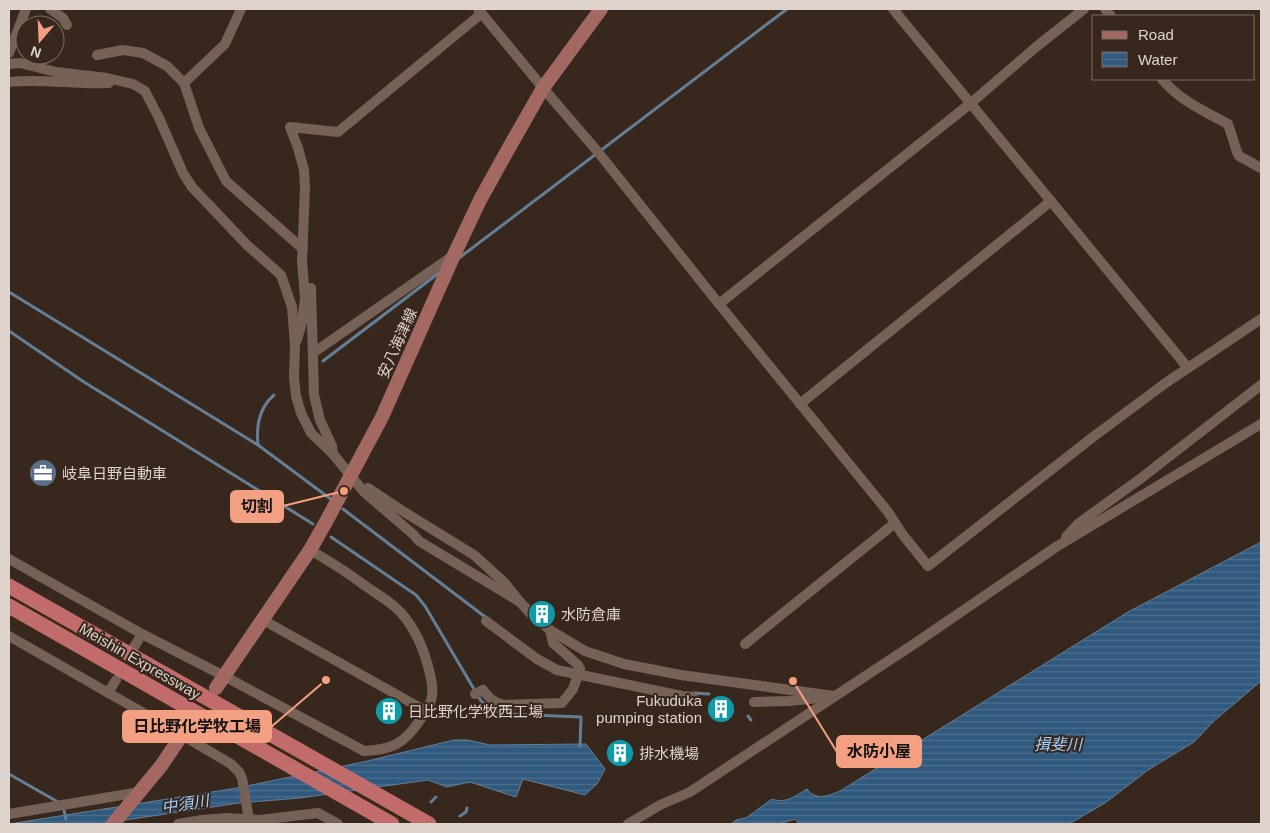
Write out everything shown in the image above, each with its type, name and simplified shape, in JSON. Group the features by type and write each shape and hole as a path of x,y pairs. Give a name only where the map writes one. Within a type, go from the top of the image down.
{"highway":[{"name":"Meishin Expressway","path":"9,586 429,824"},
{"name":"Meishin Expressway","path":"9,606 392,824"}],"main road":[{"name":"安八海津線","path":"220,682 310,550 382,417 480,200 544,88 601,9"},
{"path":"112,824 161,766 185,731"}],"street":[{"path":"9,52 26,9"},
{"path":"50,9 63,18 67,26"},
{"path":"184,83 225,44 241,9"},
{"path":"893,9 1188,368"},
{"path":"719,304 972,103 1036,47 1084,9"},
{"path":"295,345 302,322 305,298 302,260 305,187 304,170 290,126 338,132 480,11 598,152 888,512 928,566 1063,460 1167,382 1261,319"},
{"path":"97,55 123,50 143,53 168,66 184,83 199,128 226,181 302,249"},
{"path":"9,64 20,63 56,72 107,78 133,84 145,91 183,173 192,187 248,245 282,275 292,307 296,396 301,413 311,434 333,454 364,492 419,541 520,602"},
{"path":"9,82 21,80 93,84 122,82"},
{"path":"1163,80 1168,87 1185,100 1228,124 1240,156 1261,168"},
{"path":"800,404 1051,201"},
{"path":"313,353 454,255"},
{"path":"302,260 308,272 311,286 314,395 320,420 332,446 333,454"},
{"path":"1056,547 1080,523 1261,385"},
{"path":"628,824 660,805 690,792 1056,547 1261,424"},
{"path":"351,477 474,555 505,583 531,614 550,630 585,651 624,664 834,696"},
{"path":"745,644 895,523"},
{"path":"9,559 142,634 220,682 364,751 380,750 394,745 405,739 416,727 431,702 432,684 420,643 411,626 395,607 336,565 310,550"},
{"path":"263,620 426,711"},
{"path":"486,621 537,659 557,670 693,697"},
{"path":"475,694 482,690 496,703 504,705 562,703 573,689 580,669 553,643 550,630"},
{"path":"134,647 142,634"},
{"path":"9,636 108,693 185,731 230,764 239,772 242,778 249,816"},
{"path":"108,693 116,680"},
{"path":"754,702 789,701 834,696"},
{"path":"9,814 137,795"},
{"path":"178,824 249,816 260,820 318,814 338,824"}],"water":[{"name":"揖斐川","path":"1261,542 1261,681 1214,721 1194,742 1148,770 1105,803 1069,824 796,824 798,822 795,819 779,824 731,824 736,820 746,818 772,799 786,800 807,789 810,793 818,796 827,796 840,791 1128,612"},
{"name":"中須川","path":"454,740 468,740 490,745 586,744 605,769 597,784 585,795 523,779 516,797 470,782 447,787 428,780 300,798 239,803 99,824 9,824 237,788 363,762"}],"waterway":[{"path":"459,258 787,9"},
{"path":"323,361 440,272"},
{"path":"9,292 258,445 332,500"},
{"path":"9,331 84,382 313,524"},
{"path":"258,445 260,418 265,406 274,395"},
{"path":"343,509 488,619"},
{"path":"331,537 416,595 425,606 481,701 498,712 509,714 581,717 580,746"},
{"path":"694,693 709,694"},
{"path":"748,716 751,720"},
{"path":"9,774 58,802"},
{"path":"431,802 436,797"},
{"path":"63,806 66,819"},
{"path":"460,816 466,812 467,808"}],"place":[{"name":"岐阜日野自動車","path":"43,473"},
{"name":"切割","path":"344,491"},
{"name":"水防倉庫","path":"542,614"},
{"name":"日比野化学牧工場","path":"326,680"},
{"name":"水防小屋","path":"793,681"},
{"name":"Fukuduka pumping station","path":"721,709"},
{"name":"日比野化学牧西工場","path":"389,711"},
{"name":"排水機場","path":"620,753"}]}
